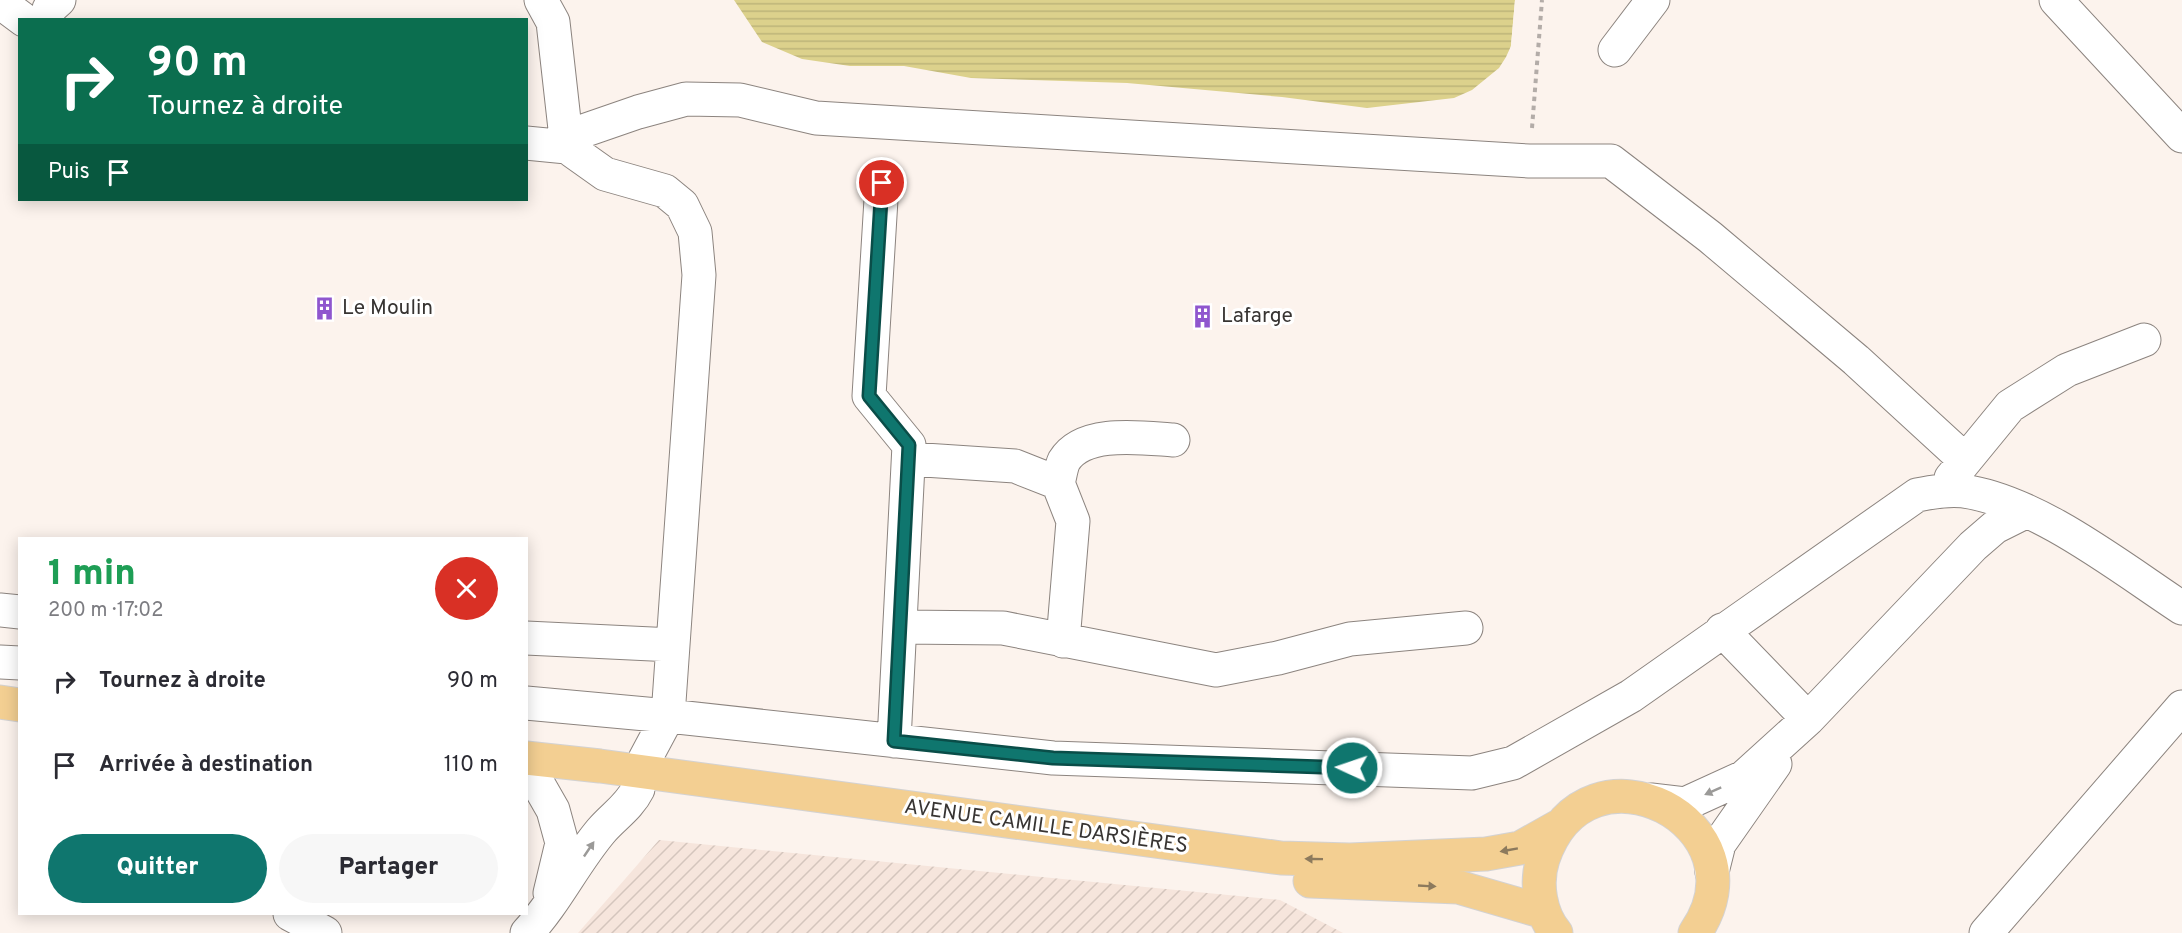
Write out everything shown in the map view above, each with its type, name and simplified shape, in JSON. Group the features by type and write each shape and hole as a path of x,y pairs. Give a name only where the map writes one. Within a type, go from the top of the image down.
{"main road":[{"path":"0,702 18,705"},
{"path":"0,723 18,725"},
{"name":"AVENUE CAMILLE DARSIÈRES","path":"529,769 641,780 1281,858 1350,860 1485,854 1520,848 1561,825"},
{"name":"AVENUE CAMILLE DARSIÈRES","path":"641,780 1271,878 1458,887 1551,926"},
{"path":"1551,926 1539,890 1540,866 1548,845 1561,825 1579,809 1602,799 1627,796 1651,800 1674,810 1692,828 1705,849 1712,872 1709,924"}],"street":[{"path":"47,18 49,9 59,0"},
{"path":"542,0 553,22 567,147"},
{"path":"1615,50 1653,0"},
{"path":"2056,0 2182,136"},
{"path":"0,2 21,18"},
{"path":"567,147 583,131 638,112 686,99 740,100 816,118 1529,161 1611,161 1710,237 1847,353 1965,460"},
{"path":"528,143 567,147 604,174 665,191 682,205 694,232 699,275 668,716 645,759 641,780 631,802 601,831 536,924"},
{"path":"882,183 869,396 909,445 894,741"},
{"path":"1940,491 2010,406 2067,370 2144,340"},
{"path":"1063,641 1073,520 1058,483 1065,460 1086,442 1127,436 1173,440"},
{"path":"909,459 1015,466 1058,483"},
{"path":"528,703 1053,758 1472,773 1513,763 1631,696 1917,495 1940,491 1963,491 1988,497 2025,512 2082,540 2182,608"},
{"path":"1651,800 1685,804 1744,777 1808,718 1972,546 1995,527 2025,512"},
{"path":"2136,578 2182,585"},
{"path":"0,610 18,612"},
{"path":"900,627 1004,628 1216,670 1278,658 1350,639 1466,628"},
{"path":"1722,630 1808,718"},
{"path":"528,638 673,645"},
{"path":"0,662 18,663"},
{"path":"1986,933 2182,706"},
{"path":"1712,872 1719,844 1808,718"},
{"path":"529,769 553,810 562,843 536,924"},
{"path":"293,915 325,933"}],"path":[{"path":"1529,161 1542,0"}],"shaded area":[{"path":"734,0 1515,0 1511,46 1506,57 1499,68 1472,90 1454,98 1367,108 1282,97 1127,83 971,78 904,66 850,66 802,59 762,42"},
{"path":"659,840 1280,900 1343,933 578,933"}],"pier":[{"path":"1515,0 1518,0 1514,46 1510,56"}],"place":[{"name":"Le Moulin","path":"324,308"},
{"name":"Lafarge","path":"1203,316"}],"route":[{"path":"882,183 869,396 909,445 894,741 1053,758 1352,768"}]}
